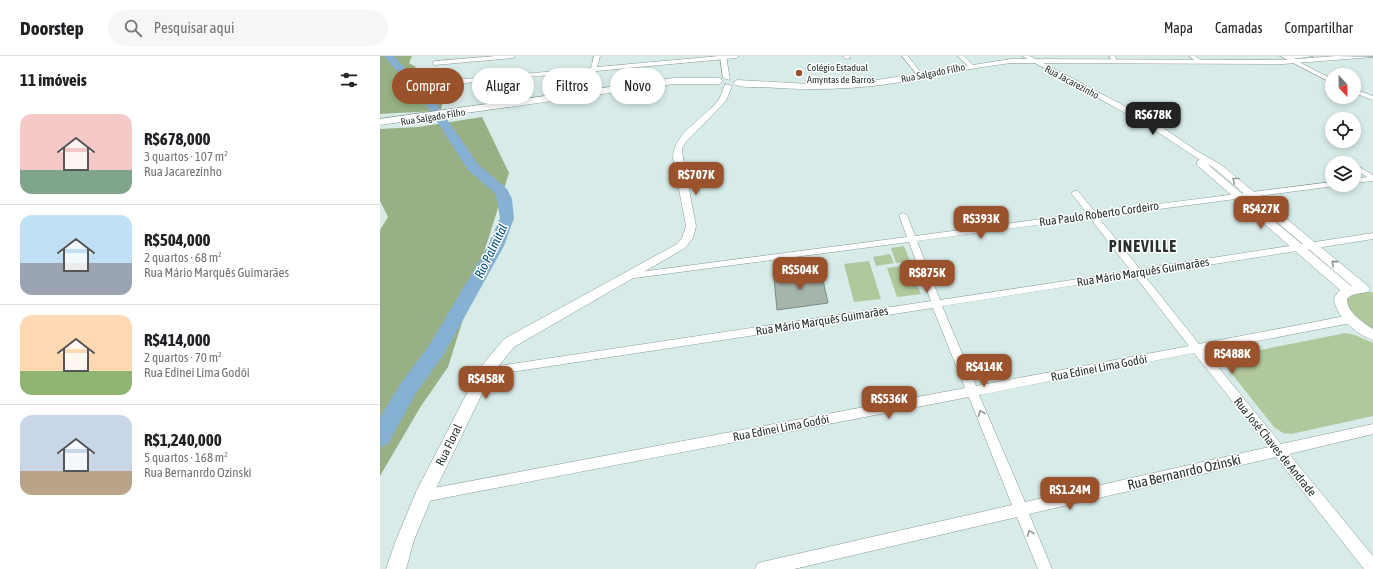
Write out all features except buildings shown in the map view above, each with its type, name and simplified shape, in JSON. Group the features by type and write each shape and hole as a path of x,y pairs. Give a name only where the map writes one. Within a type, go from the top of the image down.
{"main road":[{"name":"Rua Salgado Filho","path":"602,91 674,81 728,82 823,88 922,76 994,62 1028,58 1196,59 1296,62 1370,56"},
{"name":"Rua Salgado Filho","path":"380,122 542,99"},
{"name":"Rua Salgado Filho","path":"380,125 415,118"}],"street":[{"path":"435,63 513,56"},
{"path":"593,68 597,56"},
{"path":"602,68 736,56"},
{"path":"905,56 922,76"},
{"path":"961,56 971,66"},
{"path":"1286,57 1310,56"},
{"path":"724,57 728,82"},
{"path":"1286,57 1325,77"},
{"name":"Rua Jacarezinho","path":"1028,58 1150,123 1194,153 1217,166 1312,245 1369,289"},
{"path":"464,81 542,74"},
{"name":"Rua Floral","path":"396,569 405,540 423,496 485,372 508,344 681,246 687,238 691,226 678,158 678,148 682,141 723,99 728,82"},
{"path":"1361,94 1373,98"},
{"name":"Rua Jacarezinho","path":"1194,153 1200,163 1348,291"},
{"path":"1361,170 1373,178"},
{"path":"1361,180 1373,178"},
{"name":"Rua Paulo Roberto Cordeiro","path":"627,276 1237,195 1325,185"},
{"name":"Rua José Chaves de Andrade","path":"1075,193 1136,273 1373,568"},
{"path":"903,215 936,303 1045,569"},
{"name":"Rua Mário Marquês Guimarães","path":"485,372 1373,236"},
{"path":"1369,289 1348,291 1342,295 1340,302 1343,311 1351,319 1373,335"},
{"name":"Rua Edinei Lima Godói","path":"423,496 1351,319"},
{"name":"Rua Bernanrdo Ozinski","path":"762,569 1373,429"}],"green space":[{"path":"380,56 412,56 409,63 416,67 415,68 392,68 392,104 442,104 441,110 380,114"},
{"path":"482,117 509,173 448,367 421,406 380,476 380,230 388,217 380,201 380,129 418,127"},
{"path":"904,246 910,261 896,263 891,248"},
{"path":"890,254 894,263 876,266 873,257"},
{"path":"869,261 881,299 854,302 844,264"},
{"path":"909,265 921,294 897,297 887,268"},
{"path":"1363,292 1373,292 1373,332 1354,319 1345,301 1349,296"},
{"path":"1346,333 1355,335 1373,343 1373,416 1291,434 1283,433 1274,427 1221,360 1225,357"}],"waterway":[{"name":"Rio Palmital","path":"380,437 408,389 437,349 496,246 507,218 505,199 502,192 473,167 431,104 389,56"}],"place":[{"name":"Colégio Estadual Amyntas de Barros","path":"799,73"}],"district":[{"name":"PINEVILLE","path":"1143,246"}]}
